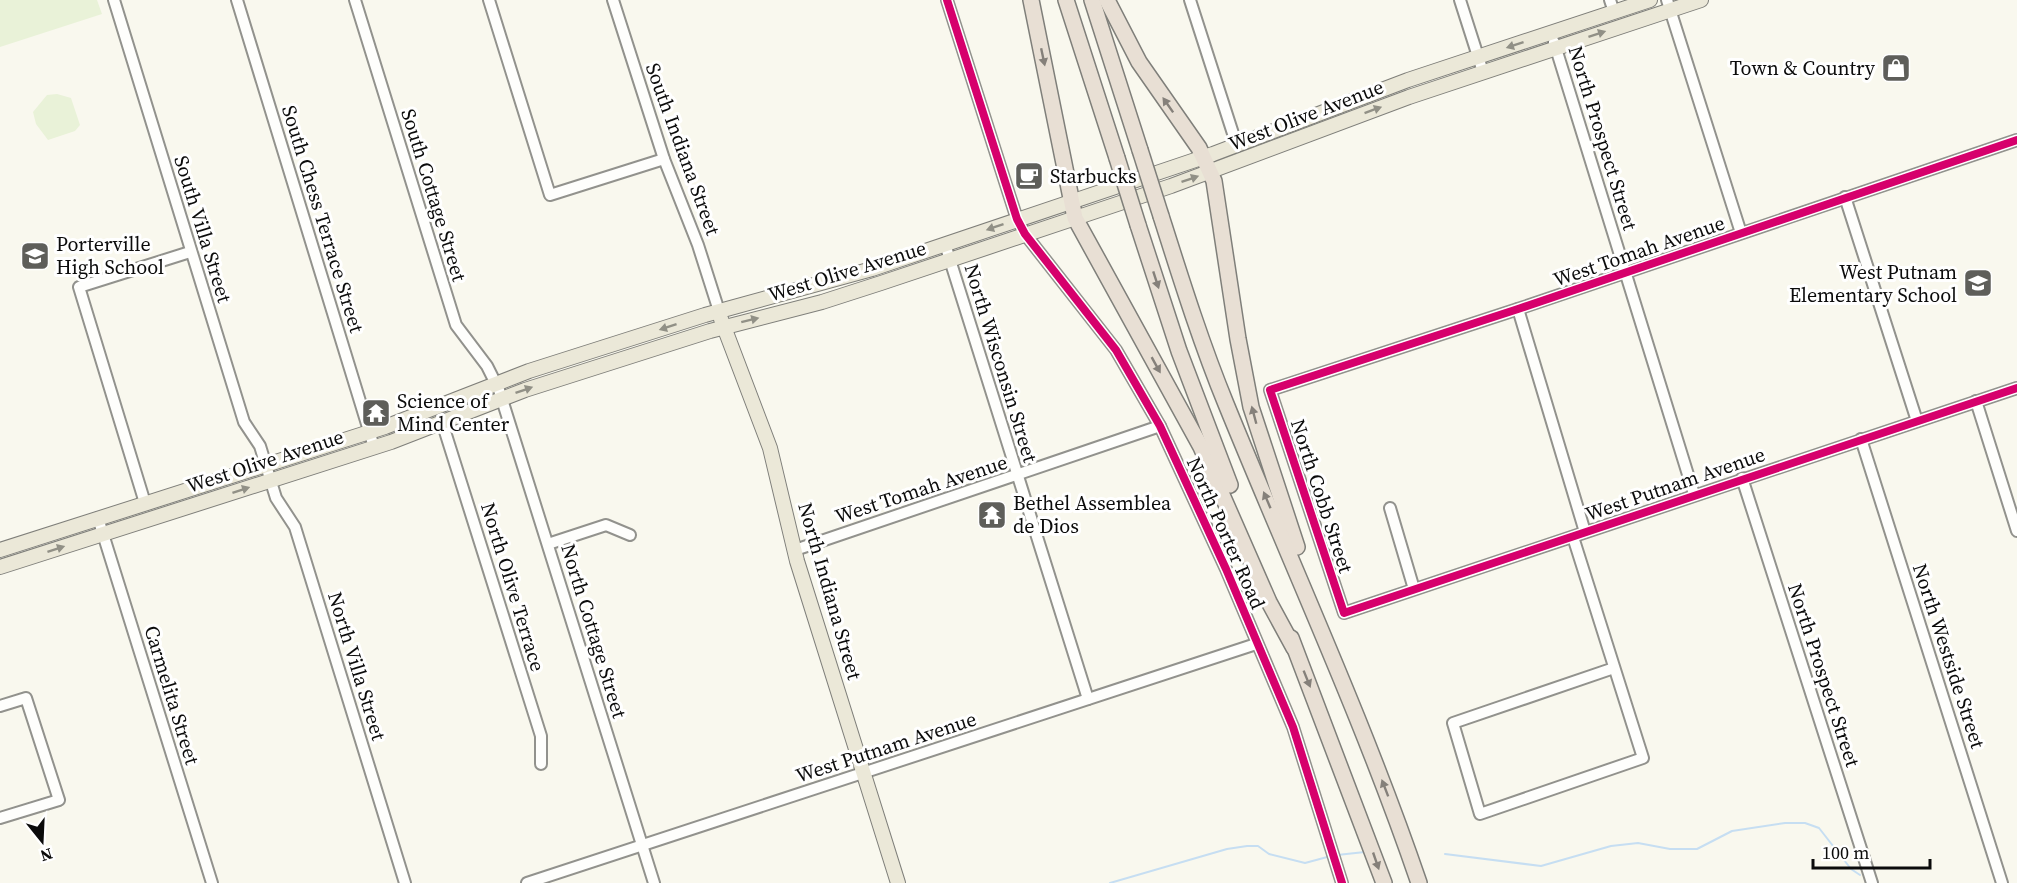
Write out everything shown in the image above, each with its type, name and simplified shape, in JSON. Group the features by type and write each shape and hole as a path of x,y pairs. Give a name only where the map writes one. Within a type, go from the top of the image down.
{"highway":[{"path":"1032,0 1066,166 1070,202 1075,218 1205,454 1269,602 1294,648"},
{"path":"1066,0 1202,415 1384,883"},
{"path":"1092,0 1203,345 1225,404 1323,630 1419,883"},
{"path":"1107,0 1139,62 1208,165 1251,407 1323,630"}],"main road":[{"name":"West Olive Avenue","path":"0,550 499,390 719,311 818,286 945,244 1075,218 1208,165 1237,146 1328,110 1552,33 1612,6 1650,0"},
{"name":"West Olive Avenue","path":"0,567 442,423 499,390 822,302 950,260 1070,202 1297,139 1556,48 1669,5 1701,0"},
{"path":"1297,139 1298,132 1321,121 1328,110"},
{"name":"North Indiana Street","path":"719,311 770,448 795,550 897,883"}],"street":[{"name":"South Villa Street","path":"114,0 244,422 260,446 266,465"},
{"name":"South Chess Terrace Street","path":"237,0 374,447"},
{"name":"South Cottage Street","path":"355,0 456,325 499,390"},
{"path":"489,0 550,195 664,159"},
{"name":"South Indiana Street","path":"613,0 664,159 698,244 719,311"},
{"path":"947,0 1021,227"},
{"path":"1190,0 1237,146"},
{"path":"1460,0 1483,72"},
{"path":"1669,5 1741,233"},
{"name":"North Prospect Street","path":"1552,33 1694,494"},
{"name":"West Tomah Avenue","path":"1270,390 1518,309 2017,140"},
{"path":"1845,197 1917,421"},
{"name":"North Porter Road","path":"1021,227 1116,350 1160,426 1226,569 1293,727 1342,883"},
{"name":"North Wisconsin Street","path":"945,244 1088,699"},
{"path":"145,503 79,288 190,252"},
{"path":"1518,309 1585,532"},
{"name":"West Putnam Avenue","path":"1344,613 2017,387"},
{"name":"North Cottage Street","path":"499,390 654,883"},
{"name":"North Cobb Street","path":"1270,390 1344,613"},
{"path":"1976,401 2017,531"},
{"name":"North Olive Terrace","path":"442,423 541,736 541,764"},
{"name":"West Tomah Avenue","path":"795,550 1160,426"},
{"name":"North Westside Street","path":"1861,439 2002,883"},
{"name":"North Villa Street","path":"266,465 276,498 295,527 405,883"},
{"name":"North Prospect Street","path":"1742,478 1872,883"},
{"path":"1390,508 1414,589"},
{"name":"Carmelita Street","path":"98,518 212,883"},
{"path":"548,544 606,525 630,535"},
{"path":"1573,537 1643,758 1480,814 1453,723 1614,668"},
{"name":"West Putnam Avenue","path":"527,883 1256,644"},
{"path":"0,706 26,698 59,800 0,818"}],"green space":[{"path":"0,0 97,0 102,14 0,47"},
{"path":"57,94 71,98 80,125 75,131 48,140 36,124 33,112 47,95"}],"waterway":[{"path":"1445,854 1541,866 1611,846 1638,843 1670,849 1697,849 1732,831 1785,823 1805,823 1819,828 1851,869 1860,875"},
{"path":"1110,883 1227,849 1247,846 1258,846 1269,854 1305,863 1331,856"},
{"path":"1337,855 1365,852"}],"cycle path":[{"path":"947,0 1017,219 1025,234 1116,350 1160,426 1226,569 1293,727 1342,883"},
{"path":"2017,140 1518,309 1270,390 1344,613 2017,388"}],"place":[{"name":"Town & Country","path":"1896,68"},
{"name":"Starbucks","path":"1029,176"},
{"name":"Porterville High School","path":"35,256"},
{"name":"West Putnam Elementary School","path":"1978,283"},
{"name":"Science of Mind Center","path":"376,413"},
{"name":"Bethel Assemblea de Dios","path":"992,515"}]}
